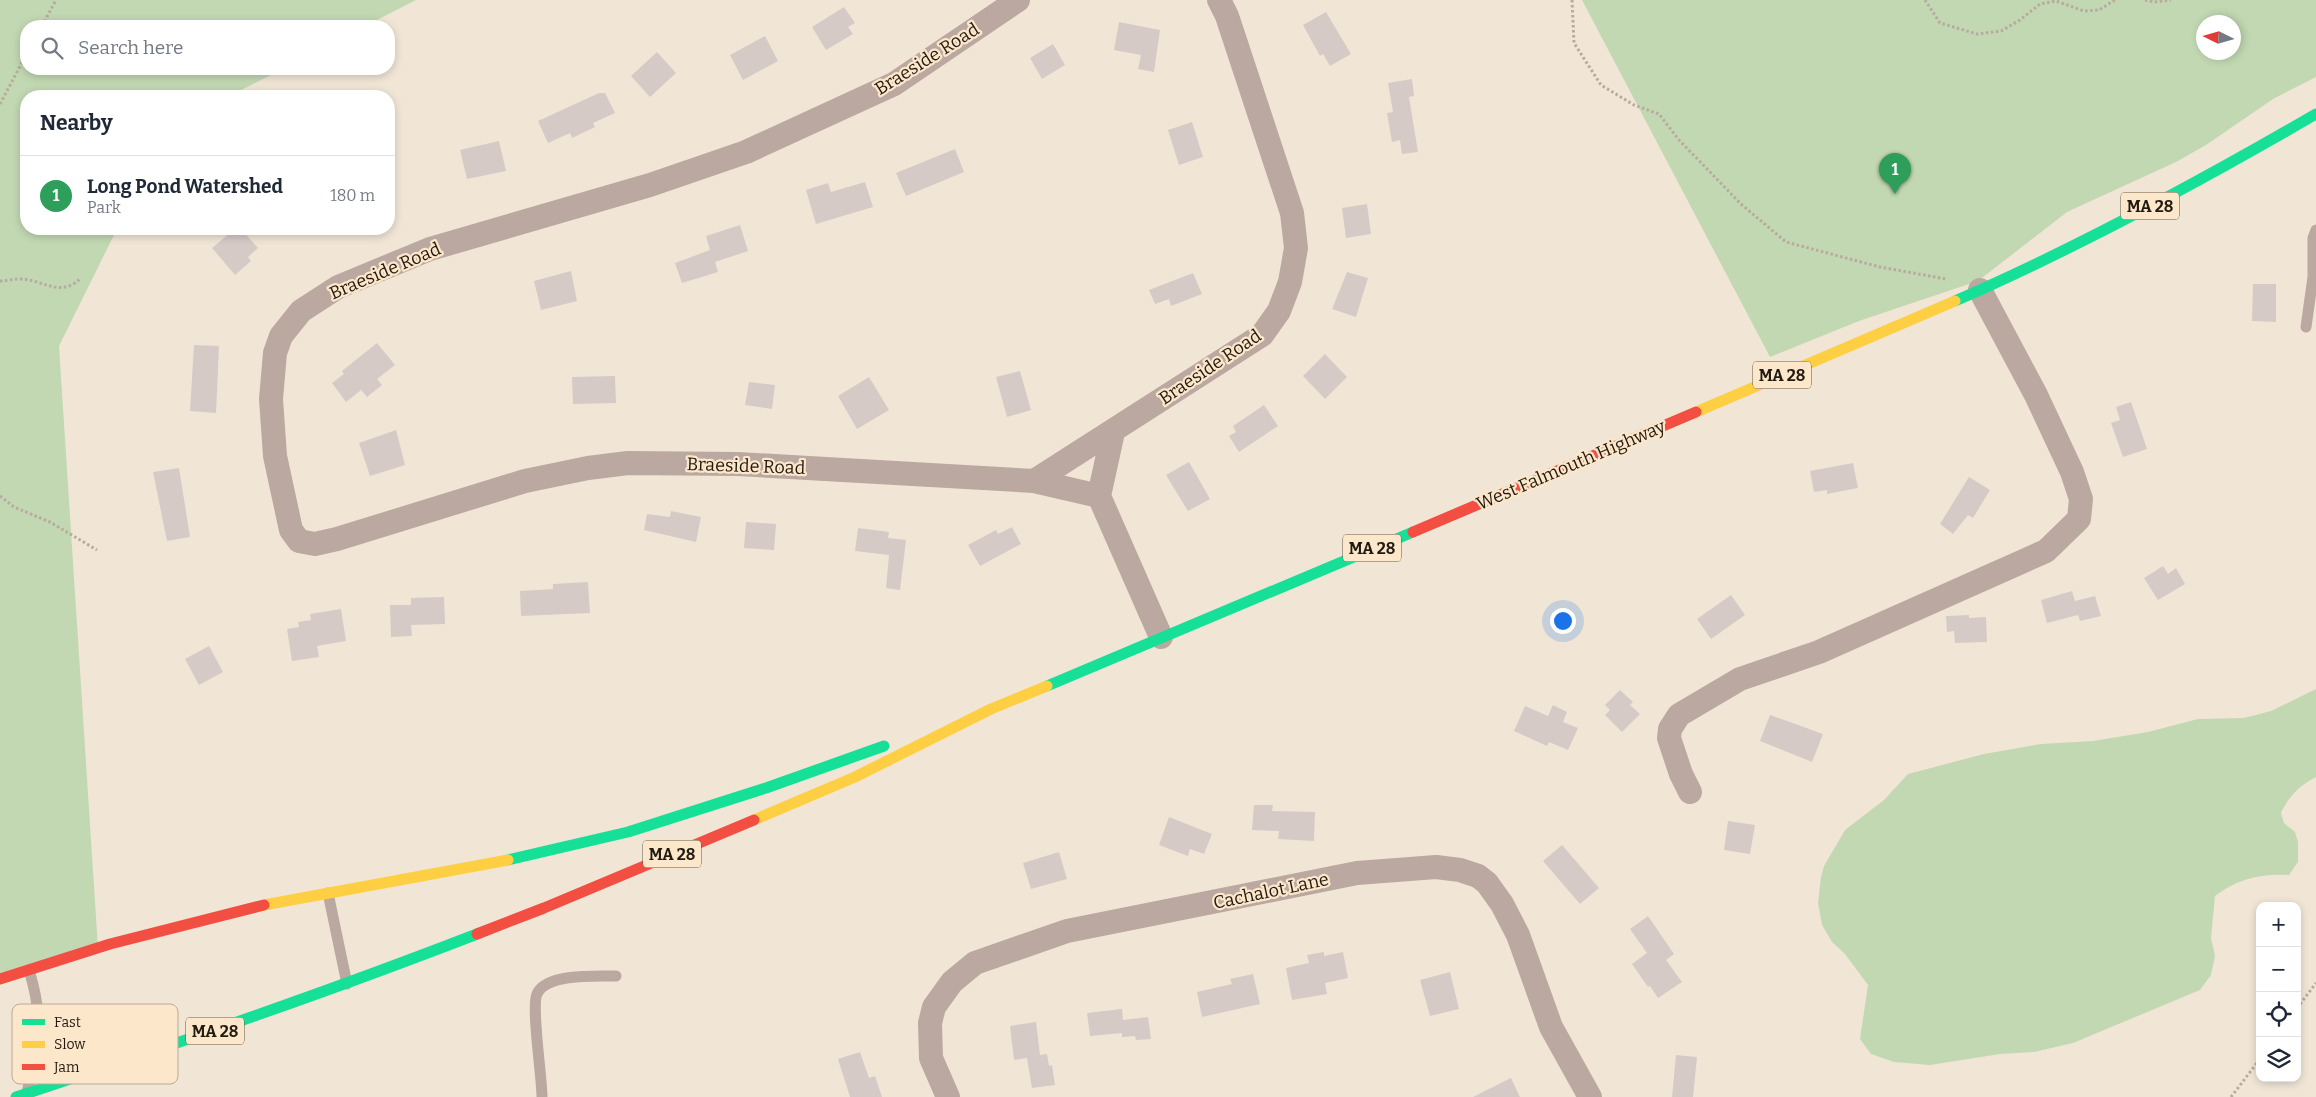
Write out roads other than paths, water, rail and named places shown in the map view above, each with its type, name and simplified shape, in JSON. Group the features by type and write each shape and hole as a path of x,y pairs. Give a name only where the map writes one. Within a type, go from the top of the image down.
{"highway":[{"name":"West Falmouth Highway","path":"1161,637 1584,460 1980,290 2200,181 2316,114"},
{"name":"MA 28","path":"178,1044 346,984 650,864 855,776 991,709 1161,637"},
{"name":"MA 28","path":"910,737 991,709"},
{"name":"MA 28","path":"0,979 110,944 186,923 259,906 478,867 628,832 766,788 892,743"},
{"name":"MA 28","path":"21,1095 55,1084"}],"street":[{"name":"Braeside Road","path":"1018,0 894,84 746,152 650,185 430,250 338,287 301,311 281,336 275,353 271,399 275,456 292,530 299,541 315,544 525,481 588,468 628,463 738,464 1034,481 1099,496"},
{"name":"Braeside Road","path":"1034,481 1262,335 1279,311 1290,282 1296,248 1292,212 1227,16 1219,0"},
{"path":"1690,792 1681,774 1670,738 1670,729 1679,714 1740,679 1819,652 2046,551 2068,532 2079,519 2081,499 2072,472 2036,395 1980,290"},
{"path":"1113,432 1099,496 1161,637"},
{"name":"Cachalot Lane","path":"948,1097 932,1058 930,1023 934,1007 952,982 975,963 1067,930 1357,873 1436,867 1460,870 1478,876 1487,883 1502,904 1518,935 1551,1027 1590,1097"}],"lane":[{"path":"2306,327 2313,276 2313,238 2316,230"},
{"path":"328,894 346,984"},
{"path":"29,970 38,1004"},
{"path":"542,1097 542,1074 535,1009 537,993 546,984 564,978 616,976"}],"place":[{"name":"Long Pond Watershed","path":"1895,194"}]}
